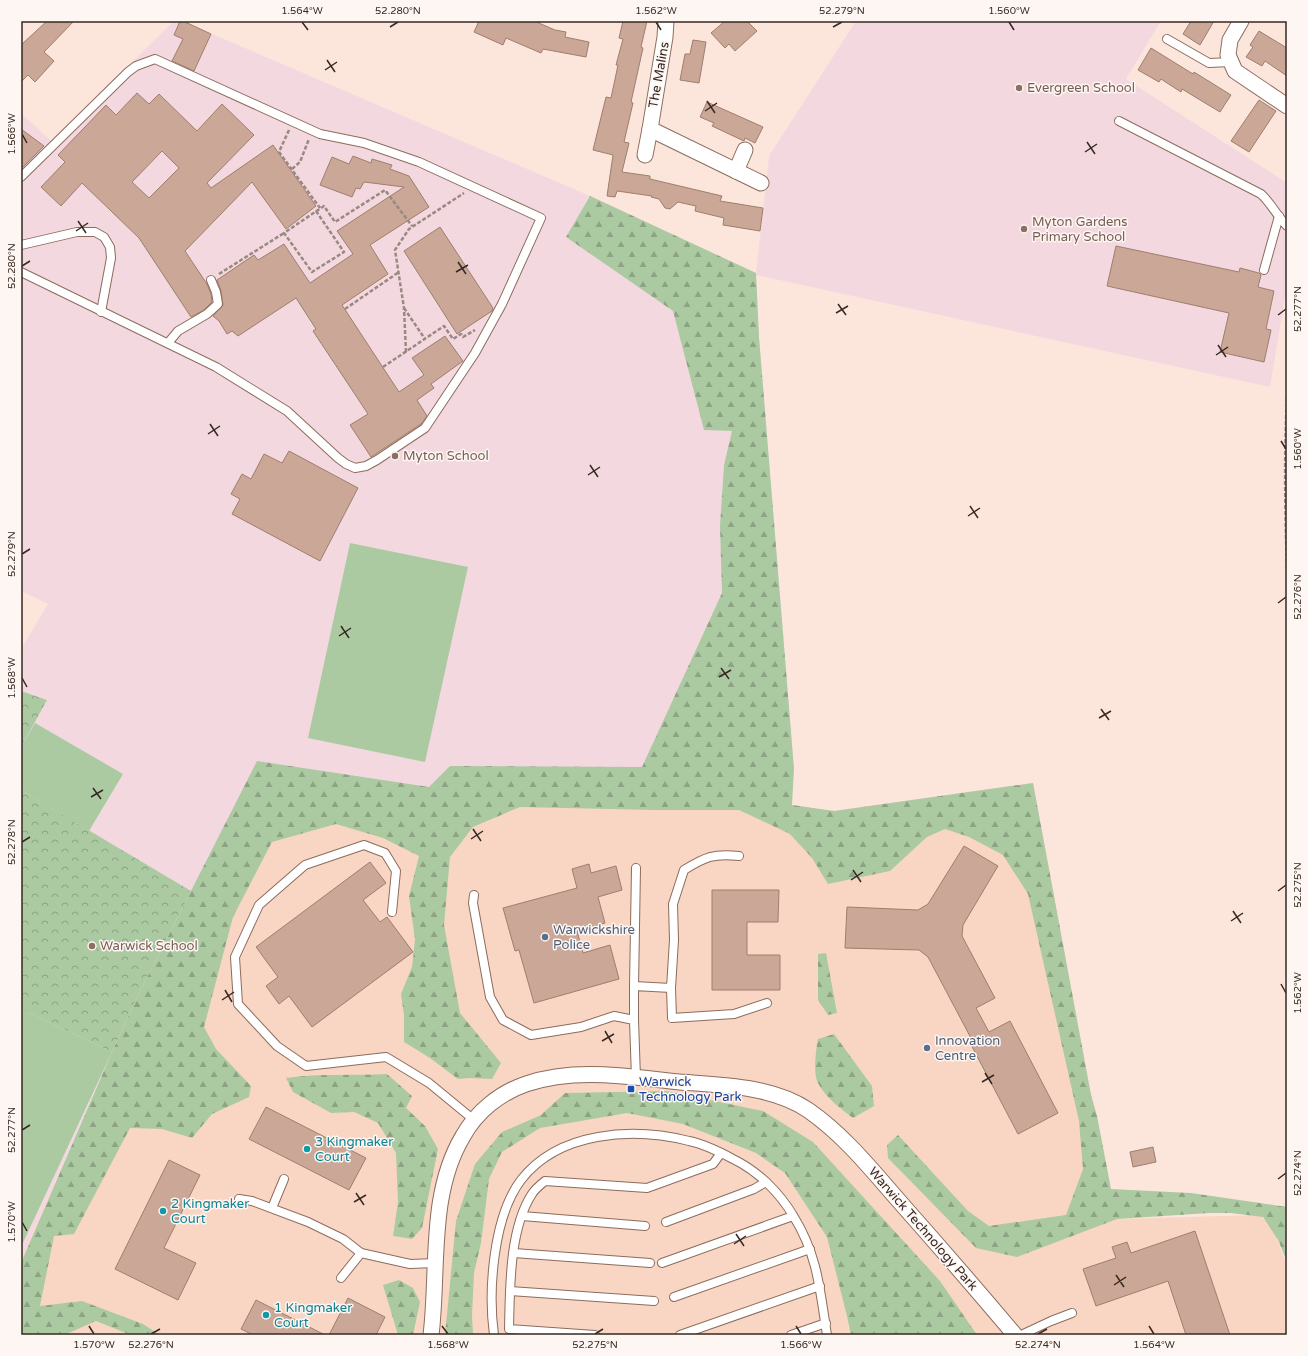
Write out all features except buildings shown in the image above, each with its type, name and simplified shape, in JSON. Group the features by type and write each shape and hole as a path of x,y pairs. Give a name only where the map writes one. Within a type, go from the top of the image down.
{"street":[{"name":"The Malins","path":"645,155 665,37 666,21"},
{"path":"1241,21 1230,40 1228,54 1235,71 1287,106"},
{"path":"650,129 761,183"},
{"path":"736,170 745,150"},
{"name":"Warwick Technology Park","path":"431,1335 440,1209 448,1167 463,1134 487,1105 515,1088 559,1076 608,1075 737,1086 764,1092 789,1100 806,1108 852,1148 1015,1335"}],"lane":[{"path":"1167,39 1209,63 1231,62"},
{"path":"21,177 128,72 136,66 155,59 320,134 364,143 419,162 541,218 512,278 508,290 475,353 442,400 425,428 377,460 360,468 350,466 338,458 282,407 216,367 21,272"},
{"path":"1119,121 1261,194 1269,201 1287,226"},
{"path":"1264,270 1279,216"},
{"path":"21,245 77,232 95,232 104,237 110,247 111,258 101,312"},
{"path":"168,343 178,331 207,314 218,304 216,292 211,280"},
{"path":"392,912 396,871 386,853 364,845 305,865 259,905 235,957 238,1004 277,1046 306,1066 386,1057 429,1083 474,1120"},
{"path":"739,856 726,854 711,856 696,862 684,870 673,904 674,940 671,988 672,1018 734,1014 767,1004"},
{"path":"636,868 634,986 636,1078"},
{"path":"474,895 473,903 490,997 503,1020 531,1035 581,1027 614,1016 634,1020"},
{"path":"634,986 671,988"},
{"path":"494,1335 492,1317 496,1246 500,1228 515,1190 528,1172 543,1159 561,1148 586,1139 629,1134 669,1136 690,1141 721,1153 734,1159 766,1182 777,1193 793,1216 810,1249 817,1270 827,1335"},
{"path":"595,1335 509,1329 510,1291 517,1233 522,1216 532,1194 545,1181 647,1188 713,1164 721,1153"},
{"path":"272,1208 284,1179"},
{"path":"666,1222 754,1189 766,1182"},
{"path":"239,1199 252,1201 308,1222 343,1239 360,1253 410,1264 435,1263"},
{"path":"522,1216 645,1226"},
{"path":"662,1263 793,1216"},
{"path":"674,1297 810,1249"},
{"path":"341,1278 360,1253"},
{"path":"514,1254 650,1263"},
{"path":"680,1335 820,1286"},
{"path":"510,1291 654,1301"},
{"path":"1021,1335 1051,1321 1072,1314"},
{"path":"791,1335 826,1323"}],"path":[{"path":"293,122 279,152 320,208"},
{"path":"292,169 300,162 312,130"},
{"path":"406,352 404,308 395,250 409,228 474,187"},
{"path":"211,280 324,206 335,222 385,190 412,226"},
{"path":"284,233 312,272 344,252 316,211"},
{"path":"345,309 399,272"},
{"path":"404,308 425,339"},
{"path":"383,367 444,326 453,339 461,334 463,337 494,318"},
{"path":"1287,397 1285,442 1287,570"}],"shaded area":[{"name":"Myton School","path":"174,21 182,21 590,196 756,273 769,156 856,21 1161,21 1126,79 1287,183 1287,285 1270,387 756,275 759,337 794,769 791,805 459,775 450,811 253,770 135,1001 21,1261 21,649 48,604 21,591 21,113 51,141"},
{"name":"Warwick Technology Park","path":"253,770 458,775 791,805 834,811 1033,783 1091,1095 1097,1116 1116,1219 1260,1215 1273,1229 1287,1266 1287,1335 21,1335 21,1261 135,1001"}],"green space":[{"path":"590,196 756,273 759,337 794,769 792,805 834,811 1033,783 1091,1095 1097,1116 1111,1189 1191,1193 1287,1207 1287,1262 1278,1240 1263,1217 1231,1213 1117,1219 1017,1257 976,1248 888,1158 887,1145 898,1135 968,1211 989,1226 1066,1215 1083,1169 1079,1121 1028,894 1003,855 969,837 945,829 927,837 890,871 828,884 812,858 790,834 739,810 520,807 473,827 450,857 444,925 460,1013 501,1063 492,1079 458,1079 430,1058 404,1042 404,1015 401,994 412,967 415,940 409,896 419,856 383,838 336,824 272,842 233,917 204,1027 216,1049 251,1086 249,1097 212,1114 192,1138 162,1129 130,1128 74,1234 54,1236 40,1306 82,1301 143,1324 160,1335 131,1335 96,1321 64,1335 21,1335 21,1263 135,1001 257,761 429,787 450,766 642,767 722,593 720,526 724,465 732,431 704,430 673,311 566,237"},
{"path":"350,543 468,567 425,762 308,738"},
{"path":"21,691 47,700 21,747"},
{"path":"35,723 123,774 89,831 21,790 21,747"},
{"path":"21,790 191,891 135,1001 112,1052 21,1009"},
{"path":"826,953 837,1013 828,1015 818,1000 818,954"},
{"path":"21,1009 112,1052 21,1247"},
{"path":"834,1034 872,1086 874,1106 853,1118 829,1098 821,1088 816,1078 815,1061 818,1039"},
{"path":"387,1074 412,1096 406,1108 425,1126 438,1149 422,1228 412,1239 393,1236 398,1202 396,1153 378,1123 354,1112 331,1113 293,1092 286,1078"},
{"path":"666,1091 763,1111 813,1142 940,1281 977,1335 851,1335 827,1237 785,1173 756,1153 683,1124 627,1113 540,1128 502,1152 489,1179 481,1243 474,1273 472,1315 473,1335 445,1335 456,1221 475,1164 502,1132 541,1115 565,1093"},
{"path":"399,1280 413,1288 420,1302 413,1335 398,1335 383,1285"}],"place":[{"name":"Evergreen School","path":"1019,88"},
{"name":"Myton Gardens Primary School","path":"1024,229"},
{"name":"Myton School","path":"395,456"},
{"name":"Warwickshire Police","path":"545,937"},
{"name":"Warwick School","path":"92,946"},
{"name":"Innovation Centre","path":"927,1048"},
{"name":"Warwick Technology Park","path":"631,1089"},
{"name":"3 Kingmaker Court","path":"307,1149"},
{"name":"2 Kingmaker Court","path":"163,1211"},
{"name":"1 Kingmaker Court","path":"266,1315"}]}
